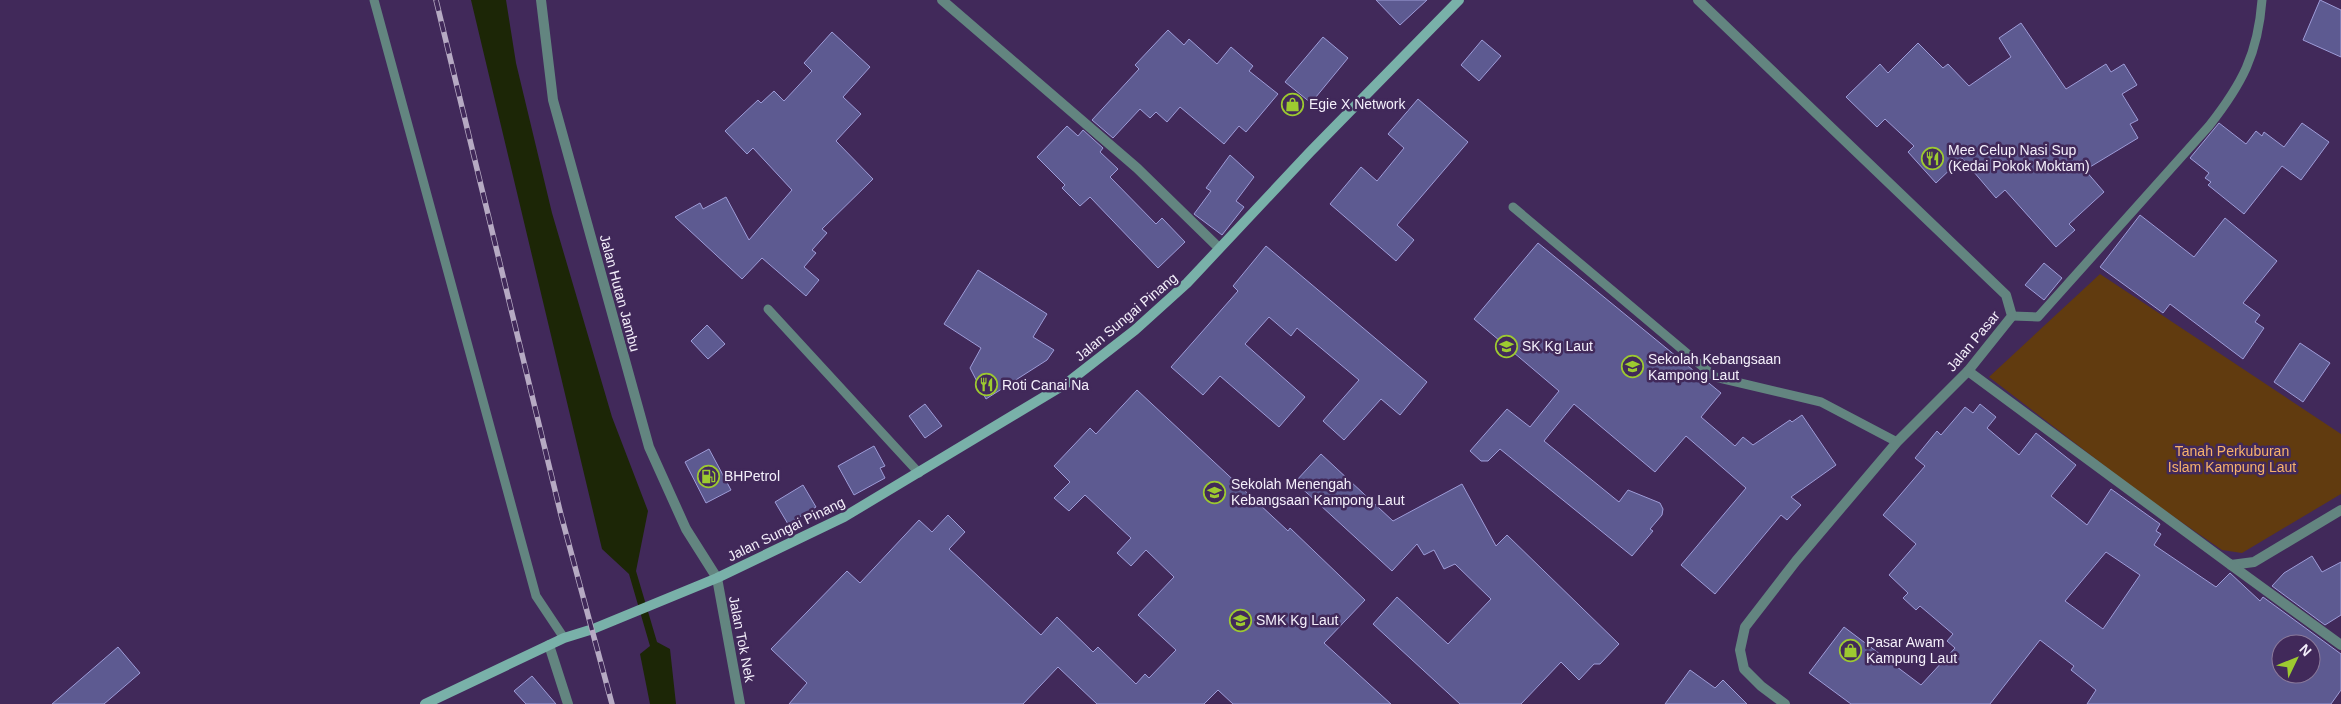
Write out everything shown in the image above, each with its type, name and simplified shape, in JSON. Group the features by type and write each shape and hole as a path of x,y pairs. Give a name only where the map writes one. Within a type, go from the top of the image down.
{"street":[{"name":"Jalan Hutan Jambu","path":"541,0 553,100 649,447 686,529 717,578"},
{"path":"942,0 1137,168 1219,248"},
{"name":"Jalan Sungai Pinang","path":"424,704 564,638 593,629 717,578 844,517 1067,384 1135,330 1186,283 1459,0"},
{"name":"Jalan Pasar","path":"1698,0 2006,295 2012,316 1968,371 1897,442 1796,561 1745,627 1740,650 1744,669 1761,686 1785,704"},
{"path":"1968,371 2341,646"},
{"path":"2231,565 2254,562 2341,510"},
{"name":"Jalan Tok Nek","path":"717,578 740,704"},
{"path":"549,645 568,704"}],"lane":[{"path":"374,0 536,596 564,638"},
{"path":"2012,316 2038,317 2210,126 2233,95 2246,69 2256,42 2262,0"},
{"path":"1513,207 1715,376 1821,402 1897,442"},
{"path":"768,309 919,473"}],"green space":[{"name":"Tanah Perkuburan Islam Kampung Laut","path":"2100,274 2341,434 2341,494 2242,553 2222,550 2145,497 1989,377"}],"shaded area":[{"path":"471,0 506,0 516,63 552,213 612,417 648,511 636,571 657,642 670,649 676,704 650,704 640,654 650,646 629,574 602,549"}],"building":[{"path":"1376,0 1427,0 1400,25"},
{"path":"2320,0 2341,10 2341,57 2303,40"},
{"path":"2021,23 2066,89 2106,64 2111,72 2124,64 2137,85 2122,94 2138,120 2130,124 2138,138 2085,170 2104,192 2069,224 2075,230 2056,247 2005,190 1996,198 1962,158 1936,183 1908,152 1914,146 1885,119 1877,127 1846,97 1880,64 1888,73 1918,43 1943,68 1948,64 1969,86 2011,57 1999,38"},
{"path":"1168,30 1184,45 1189,39 1217,64 1231,47 1253,66 1249,71 1278,94 1246,132 1239,126 1224,144 1180,107 1167,122 1156,112 1150,118 1140,109 1113,138 1092,120 1139,69 1135,65"},
{"path":"832,32 870,67 843,97 861,114 836,141 873,179 822,229 827,233 812,250 816,253 804,267 819,280 806,296 762,258 742,279 675,217 700,203 703,209 726,197 749,240 792,190 753,148 747,154 725,131 758,100 761,103 774,91 784,101 812,71 804,63"},
{"path":"1323,37 1348,58 1311,103 1285,82"},
{"path":"1482,40 1501,56 1479,81 1461,65"},
{"path":"1418,99 1468,142 1397,225 1414,240 1396,261 1330,204 1361,167 1377,181 1404,148 1388,134"},
{"path":"2219,123 2246,144 2256,131 2262,136 2264,132 2284,147 2302,123 2329,142 2301,180 2282,166 2244,214 2208,185 2211,182 2205,178 2209,173 2190,158"},
{"path":"1067,126 1078,136 1083,130 1103,148 1100,152 1118,169 1110,177 1156,224 1162,218 1185,242 1158,268 1090,197 1080,206 1062,188 1065,185 1037,157"},
{"path":"1230,155 1254,177 1236,201 1244,207 1222,235 1194,214 1211,191 1206,188"},
{"path":"2140,215 2194,257 2225,218 2277,261 2243,303 2260,315 2255,322 2264,328 2243,359 2170,304 2163,313 2100,267"},
{"path":"1538,243 1721,393 1701,417 1735,446 1743,437 1753,445 1790,420 1792,422 1802,415 1836,465 1791,497 1801,505 1787,520 1781,515 1715,594 1681,565 1746,488 1686,436 1655,472 1574,404 1544,441 1619,502 1628,490 1660,503 1663,509 1662,515 1650,529 1653,531 1632,556 1500,449 1488,461 1481,461 1470,451 1507,409 1530,427 1559,391 1474,319"},
{"path":"1266,246 1427,382 1400,415 1381,399 1344,440 1323,421 1359,380 1297,328 1291,336 1269,317 1245,344 1305,397 1279,427 1220,376 1203,395 1171,367 1238,291 1233,286"},
{"path":"2044,263 2062,278 2044,300 2025,285"},
{"path":"978,270 1047,314 1033,337 1054,350 1047,360 986,399 970,368 981,348 944,324"},
{"path":"707,325 725,344 708,359 691,341"},
{"path":"2300,343 2330,363 2303,402 2274,382"},
{"path":"1137,390 1288,531 1290,528 1365,600 1324,643 1391,704 1233,704 1218,690 1204,704 1097,704 1058,667 1023,704 789,704 807,683 771,649 847,571 860,583 919,520 932,532 948,515 965,532 949,549 1041,635 1057,617 1093,652 1098,647 1136,684 1145,674 1149,678 1176,650 1138,615 1174,577 1146,550 1131,566 1117,553 1131,538 1085,495 1069,511 1054,498 1070,482 1054,466 1090,428 1096,434"},
{"path":"925,404 942,426 925,438 909,416"},
{"path":"1980,404 1996,417 1987,428 2019,455 2036,433 2076,465 2051,496 2087,525 2111,489 2160,524 2156,531 2161,534 2154,545 2216,587 2230,573 2260,601 2263,597 2314,634 2271,634 2271,684 2321,684 2321,639 2341,654 2341,690 2331,704 2087,704 2096,690 2071,670 2074,666 2040,640 1990,704 1851,704 1809,673 1844,627 1921,685 1955,648 1947,641 1953,634 1920,606 1916,610 1903,598 1908,593 1889,575 1916,544 1883,515 1925,466 1915,458 1937,431 1941,435 1965,407 1973,413","holes":["2106,552 2140,575 2103,629 2065,601"]},
{"path":"874,446 885,466 880,468 885,478 854,495 838,466"},
{"name":"BHPetrol","path":"709,449 731,490 706,503 685,462"},
{"path":"1321,454 1393,521 1462,484 1496,546 1507,535 1619,644 1600,664 1594,664 1579,680 1561,662 1521,704 1460,704 1373,624 1397,597 1448,644 1491,599 1455,564 1444,569 1434,550 1424,555 1417,544 1392,571 1295,482"},
{"path":"803,485 816,507 788,524 775,502"},
{"path":"2312,556 2322,572 2341,562 2341,615 2325,625 2272,586 2284,573"},
{"path":"118,647 140,673 104,704 52,704"},
{"path":"1690,670 1715,688 1723,680 1747,704 1665,704"},
{"path":"532,676 556,704 526,704 514,691"}],"railway":[{"path":"436,0 561,515 612,704"}],"place":[{"name":"Egie X Network","path":"1293,104"},
{"name":"Mee Celup Nasi Sup (Kedai Pokok Moktam)","path":"1932,158"},
{"name":"SK Kg Laut","path":"1506,346"},
{"name":"Sekolah Kebangsaan Kampong Laut","path":"1632,367"},
{"name":"Roti Canai Na","path":"986,385"},
{"name":"BHPetrol","path":"708,476"},
{"name":"Sekolah Menengah Kebangsaan Kampong Laut","path":"1215,492"},
{"name":"SMK Kg Laut","path":"1240,620"},
{"name":"Pasar Awam Kampung Laut","path":"1850,650"}]}
